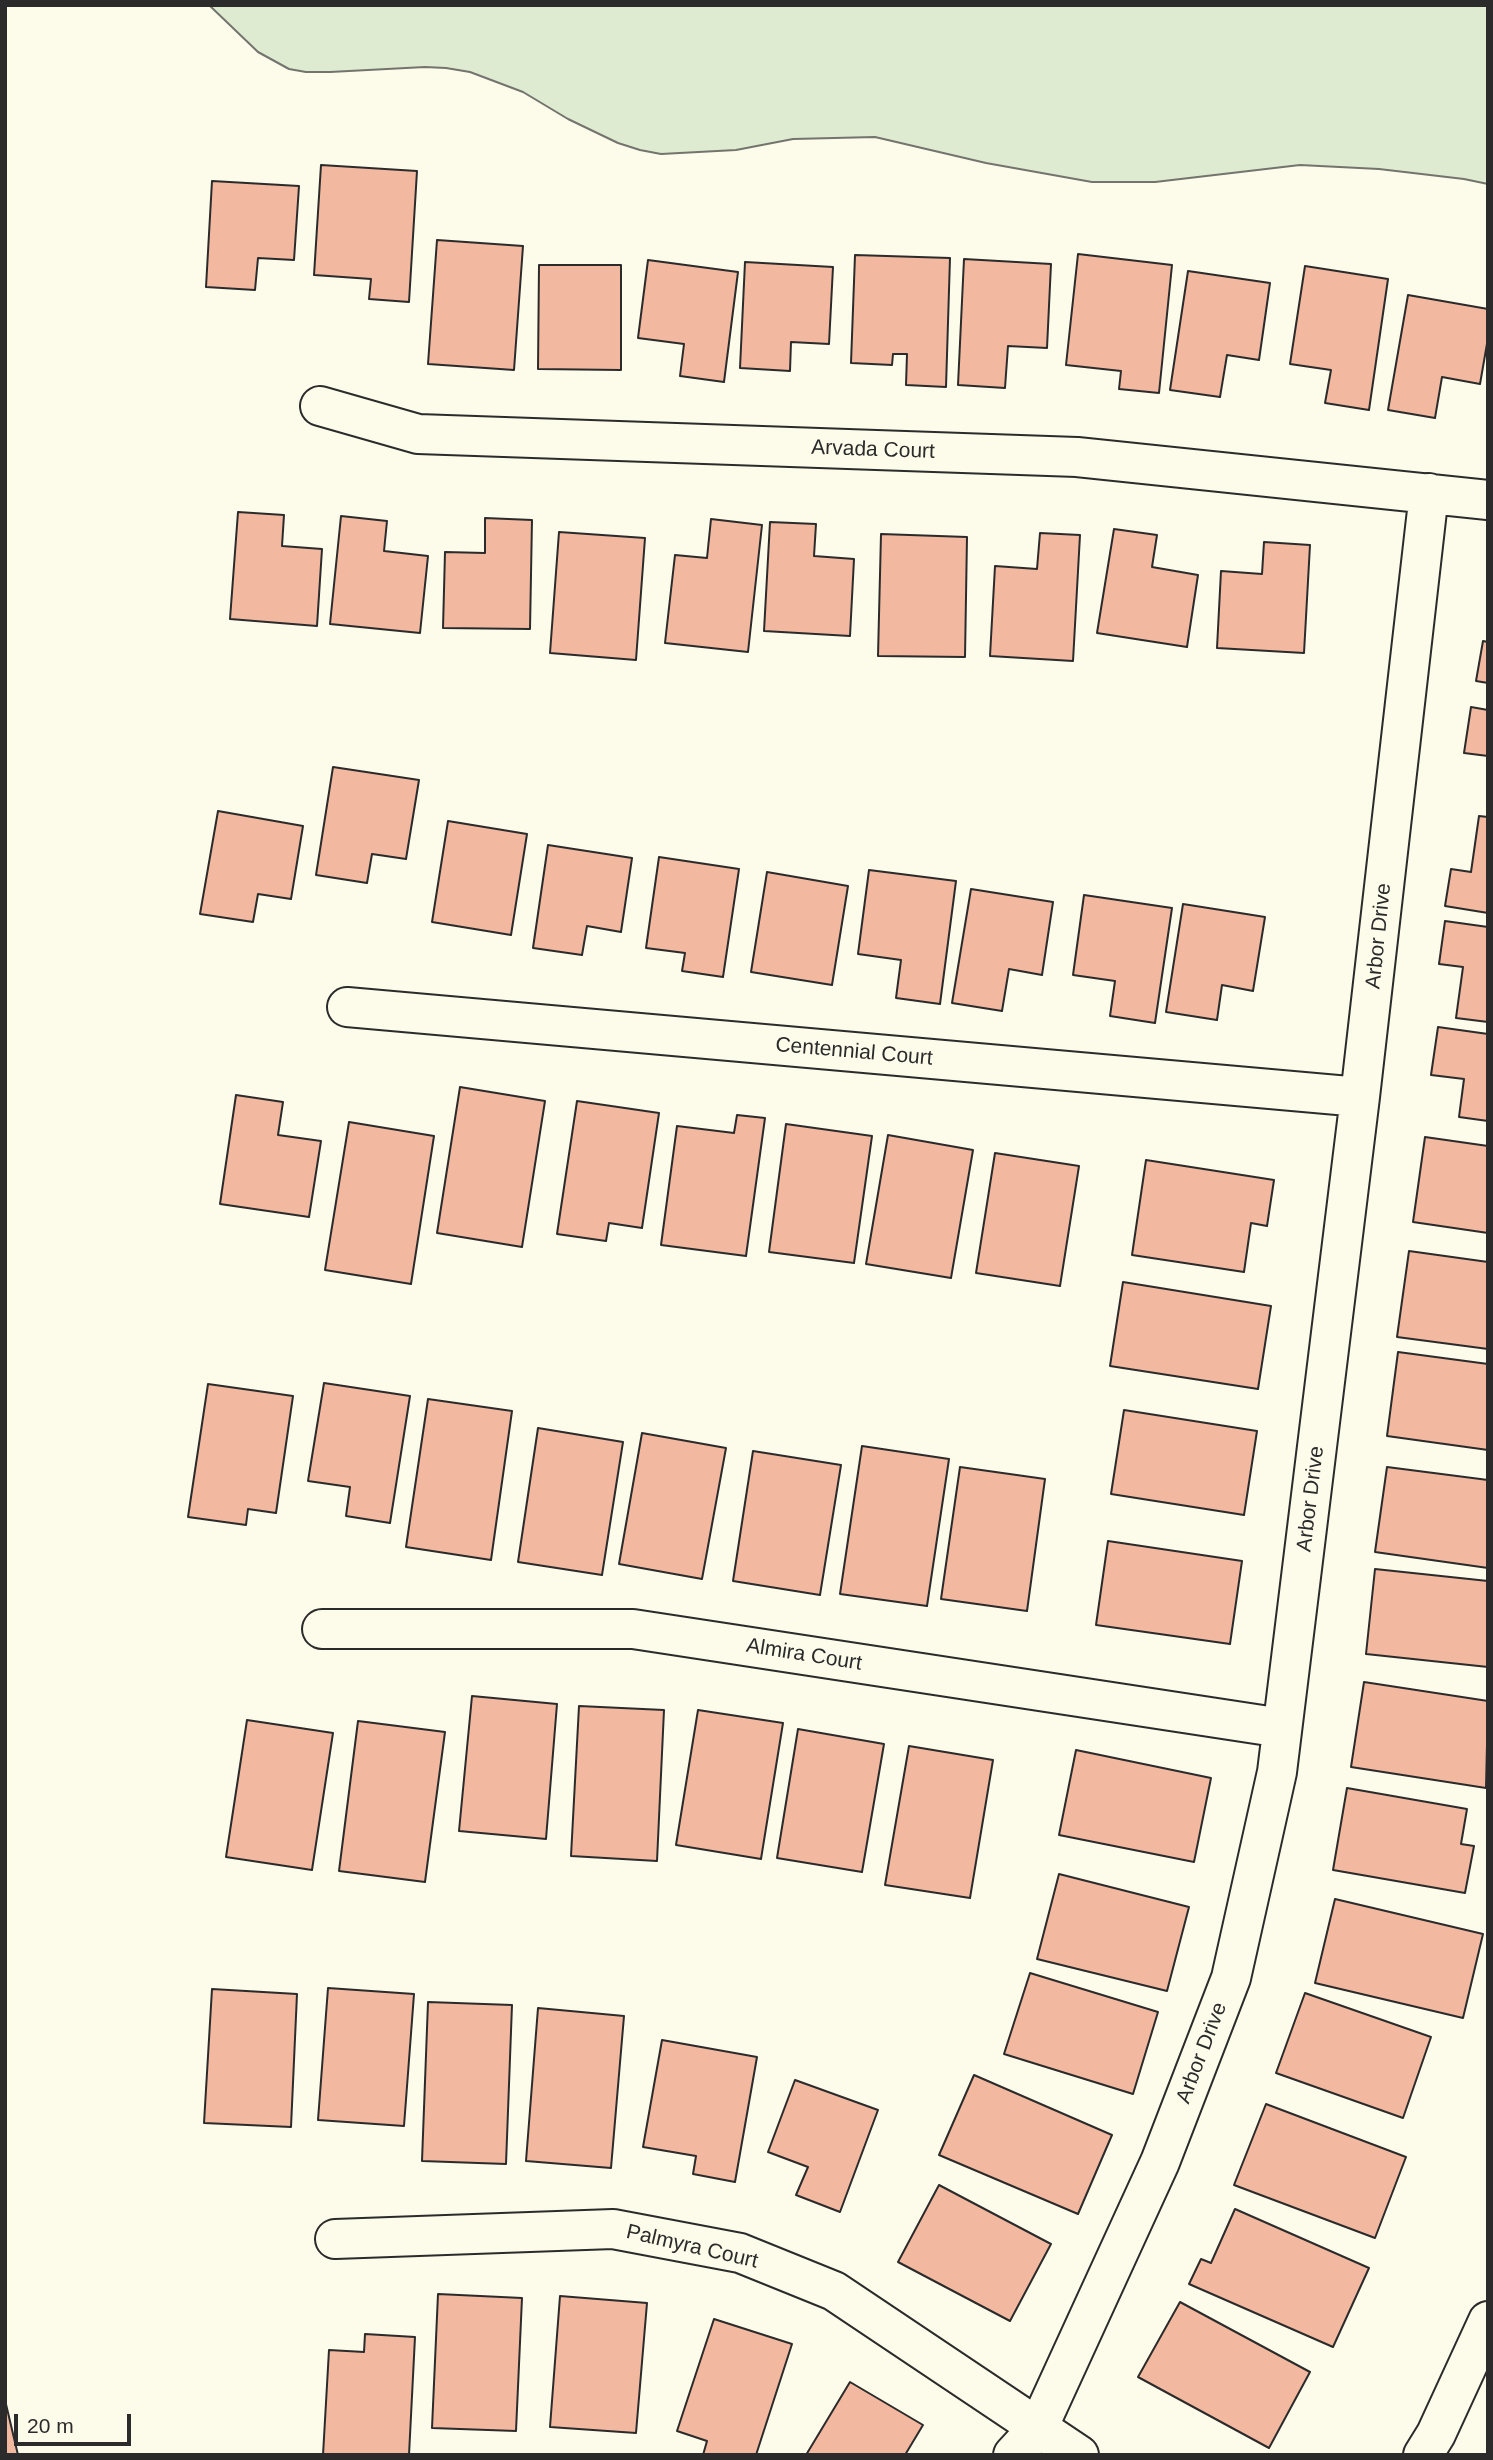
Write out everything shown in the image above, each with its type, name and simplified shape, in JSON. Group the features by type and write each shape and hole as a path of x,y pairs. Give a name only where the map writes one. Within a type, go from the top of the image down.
{"street":[{"name":"Arvada Court","path":"320,406 418,435 1077,457 1488,500"},
{"name":"Arbor Drive","path":"1026,2441 1160,2162 1231,1978 1277,1772 1360,1097 1429,493"},
{"name":"Centennial Court","path":"347,1007 1360,1097"},
{"name":"Almira Court","path":"322,1629 633,1629 1282,1728"},
{"name":"Palmyra Court","path":"335,2239 613,2228 740,2253 834,2291 1026,2441 1079,2455"},
{"path":"1423,2455 1436,2434 1488,2321"}],"green space":[{"path":"209,5 1488,5 1488,184 1379,169 1300,165 1155,182 1092,182 986,163 875,137 793,139 736,150 661,154 618,143 568,119 523,92 470,72 425,67 330,72 289,69 258,52"}],"building":[{"path":"321,165 417,171 409,302 369,299 371,279 314,275"},
{"path":"212,181 299,186 294,260 258,258 255,290 206,287"},
{"path":"437,240 523,246 514,370 428,364"},
{"path":"1078,254 1172,265 1159,393 1119,389 1121,371 1066,365"},
{"path":"855,255 950,258 946,387 906,385 907,354 893,354 892,365 851,363"},
{"path":"964,259 1051,264 1047,348 1008,346 1005,388 958,385"},
{"path":"648,260 738,272 724,382 680,376 684,344 638,338"},
{"path":"745,262 833,267 829,344 791,342 790,371 740,368"},
{"path":"539,265 621,265 621,370 538,369"},
{"path":"1305,266 1388,279 1369,410 1325,403 1331,370 1290,364"},
{"path":"1188,271 1270,283 1259,360 1227,355 1220,397 1170,390"},
{"path":"1408,295 1488,309 1488,338 1480,384 1442,377 1435,418 1388,410"},
{"path":"238,512 284,515 282,546 322,549 317,626 230,619"},
{"path":"341,516 387,521 384,551 428,556 420,633 330,624"},
{"path":"485,518 532,520 530,629 443,628 445,552 485,553"},
{"path":"711,519 762,525 748,652 665,643 675,555 707,558"},
{"path":"770,522 816,524 814,556 854,559 850,636 764,631"},
{"path":"1114,529 1157,535 1152,567 1198,575 1187,647 1097,633"},
{"path":"559,532 645,538 636,660 550,653"},
{"path":"1040,533 1080,535 1073,661 990,656 995,566 1037,569"},
{"path":"881,534 967,537 965,657 878,656"},
{"path":"1264,542 1310,545 1304,653 1217,648 1221,571 1262,574"},
{"path":"1483,641 1488,642 1488,683 1476,681"},
{"path":"1471,707 1488,710 1488,756 1464,753"},
{"path":"333,767 419,780 406,859 372,854 367,883 316,875"},
{"path":"218,811 303,826 291,899 258,894 253,922 200,914"},
{"path":"1479,816 1488,817 1488,913 1445,906 1451,869 1471,872"},
{"path":"448,821 527,834 511,935 432,922"},
{"path":"548,845 632,858 621,932 587,926 582,955 533,948"},
{"path":"659,857 739,869 723,977 682,971 685,953 646,948"},
{"path":"869,870 956,881 940,1004 896,998 901,960 858,954"},
{"path":"767,872 848,886 832,985 751,972"},
{"path":"971,889 1053,902 1042,975 1009,969 1002,1011 952,1003"},
{"path":"1084,895 1172,908 1155,1023 1110,1016 1115,981 1073,975"},
{"path":"1183,904 1265,917 1253,991 1222,985 1217,1020 1166,1012"},
{"path":"1445,921 1488,927 1488,1022 1456,1018 1463,967 1439,964"},
{"path":"1438,1027 1488,1034 1488,1121 1459,1117 1464,1079 1431,1075"},
{"path":"460,1087 545,1101 522,1247 437,1233"},
{"path":"236,1095 283,1102 278,1135 321,1141 309,1217 220,1204"},
{"path":"577,1101 659,1113 642,1228 609,1223 606,1241 557,1234"},
{"path":"737,1115 765,1118 746,1256 661,1245 677,1126 734,1133"},
{"path":"349,1122 434,1136 411,1284 325,1270"},
{"path":"786,1124 872,1136 854,1263 769,1252"},
{"path":"888,1135 973,1150 951,1278 866,1264"},
{"path":"1425,1137 1488,1146 1488,1233 1413,1222"},
{"path":"995,1153 1079,1166 1060,1286 976,1273"},
{"path":"1146,1160 1274,1180 1267,1226 1251,1223 1244,1272 1132,1255"},
{"path":"1409,1251 1488,1262 1488,1349 1397,1337"},
{"path":"1123,1282 1271,1306 1258,1389 1110,1366"},
{"path":"1398,1352 1488,1364 1488,1450 1387,1436"},
{"path":"324,1383 410,1396 390,1523 346,1516 350,1487 308,1481"},
{"path":"208,1384 293,1396 276,1513 248,1509 246,1525 188,1517"},
{"path":"428,1399 512,1411 491,1560 406,1547"},
{"path":"1124,1410 1257,1431 1244,1515 1111,1494"},
{"path":"538,1428 623,1442 602,1575 518,1562"},
{"path":"642,1433 726,1448 702,1579 619,1564"},
{"path":"862,1446 949,1459 927,1606 840,1594"},
{"path":"753,1451 841,1465 820,1595 733,1581"},
{"path":"960,1467 1045,1479 1027,1611 941,1599"},
{"path":"1387,1467 1488,1480 1488,1568 1375,1552"},
{"path":"1108,1541 1242,1561 1230,1644 1096,1625"},
{"path":"1375,1569 1488,1581 1488,1667 1366,1654"},
{"path":"1364,1682 1488,1701 1486,1788 1351,1767"},
{"path":"472,1696 557,1704 546,1839 459,1831"},
{"path":"579,1706 664,1710 657,1861 571,1856"},
{"path":"698,1710 783,1723 761,1859 676,1845"},
{"path":"247,1720 333,1733 312,1870 226,1857"},
{"path":"358,1721 445,1732 425,1882 339,1871"},
{"path":"798,1729 884,1744 862,1872 777,1858"},
{"path":"909,1746 993,1760 970,1898 885,1885"},
{"path":"1076,1750 1211,1778 1194,1862 1059,1835"},
{"path":"1347,1788 1467,1809 1461,1844 1474,1846 1465,1893 1333,1870"},
{"path":"1059,1874 1189,1907 1167,1991 1037,1959"},
{"path":"1335,1899 1483,1934 1463,2018 1315,1983"},
{"path":"1030,1973 1158,2012 1133,2094 1004,2054"},
{"path":"328,1988 414,1994 404,2126 318,2120"},
{"path":"212,1989 297,1994 291,2127 204,2123"},
{"path":"1305,1993 1431,2037 1403,2118 1276,2073"},
{"path":"428,2002 512,2005 506,2164 422,2161"},
{"path":"538,2008 624,2016 611,2168 526,2161"},
{"path":"662,2040 757,2057 735,2182 693,2174 696,2156 643,2147"},
{"path":"974,2075 1112,2135 1078,2214 939,2155"},
{"path":"795,2080 878,2110 840,2212 796,2195 808,2167 768,2152"},
{"path":"1266,2104 1406,2157 1375,2238 1234,2185"},
{"path":"939,2185 1051,2244 1010,2321 898,2262"},
{"path":"1235,2209 1369,2268 1333,2347 1189,2284 1201,2259 1211,2263"},
{"path":"438,2294 522,2298 516,2431 432,2428"},
{"path":"560,2296 647,2303 636,2433 550,2427"},
{"path":"1180,2302 1310,2372 1269,2448 1138,2377"},
{"path":"714,2319 792,2344 756,2455 703,2455 707,2441 677,2431"},
{"path":"365,2334 415,2337 409,2455 323,2455 329,2350 364,2352"},
{"path":"850,2382 923,2425 905,2455 806,2455"},
{"path":"5,2400 18,2455 5,2455"}]}
